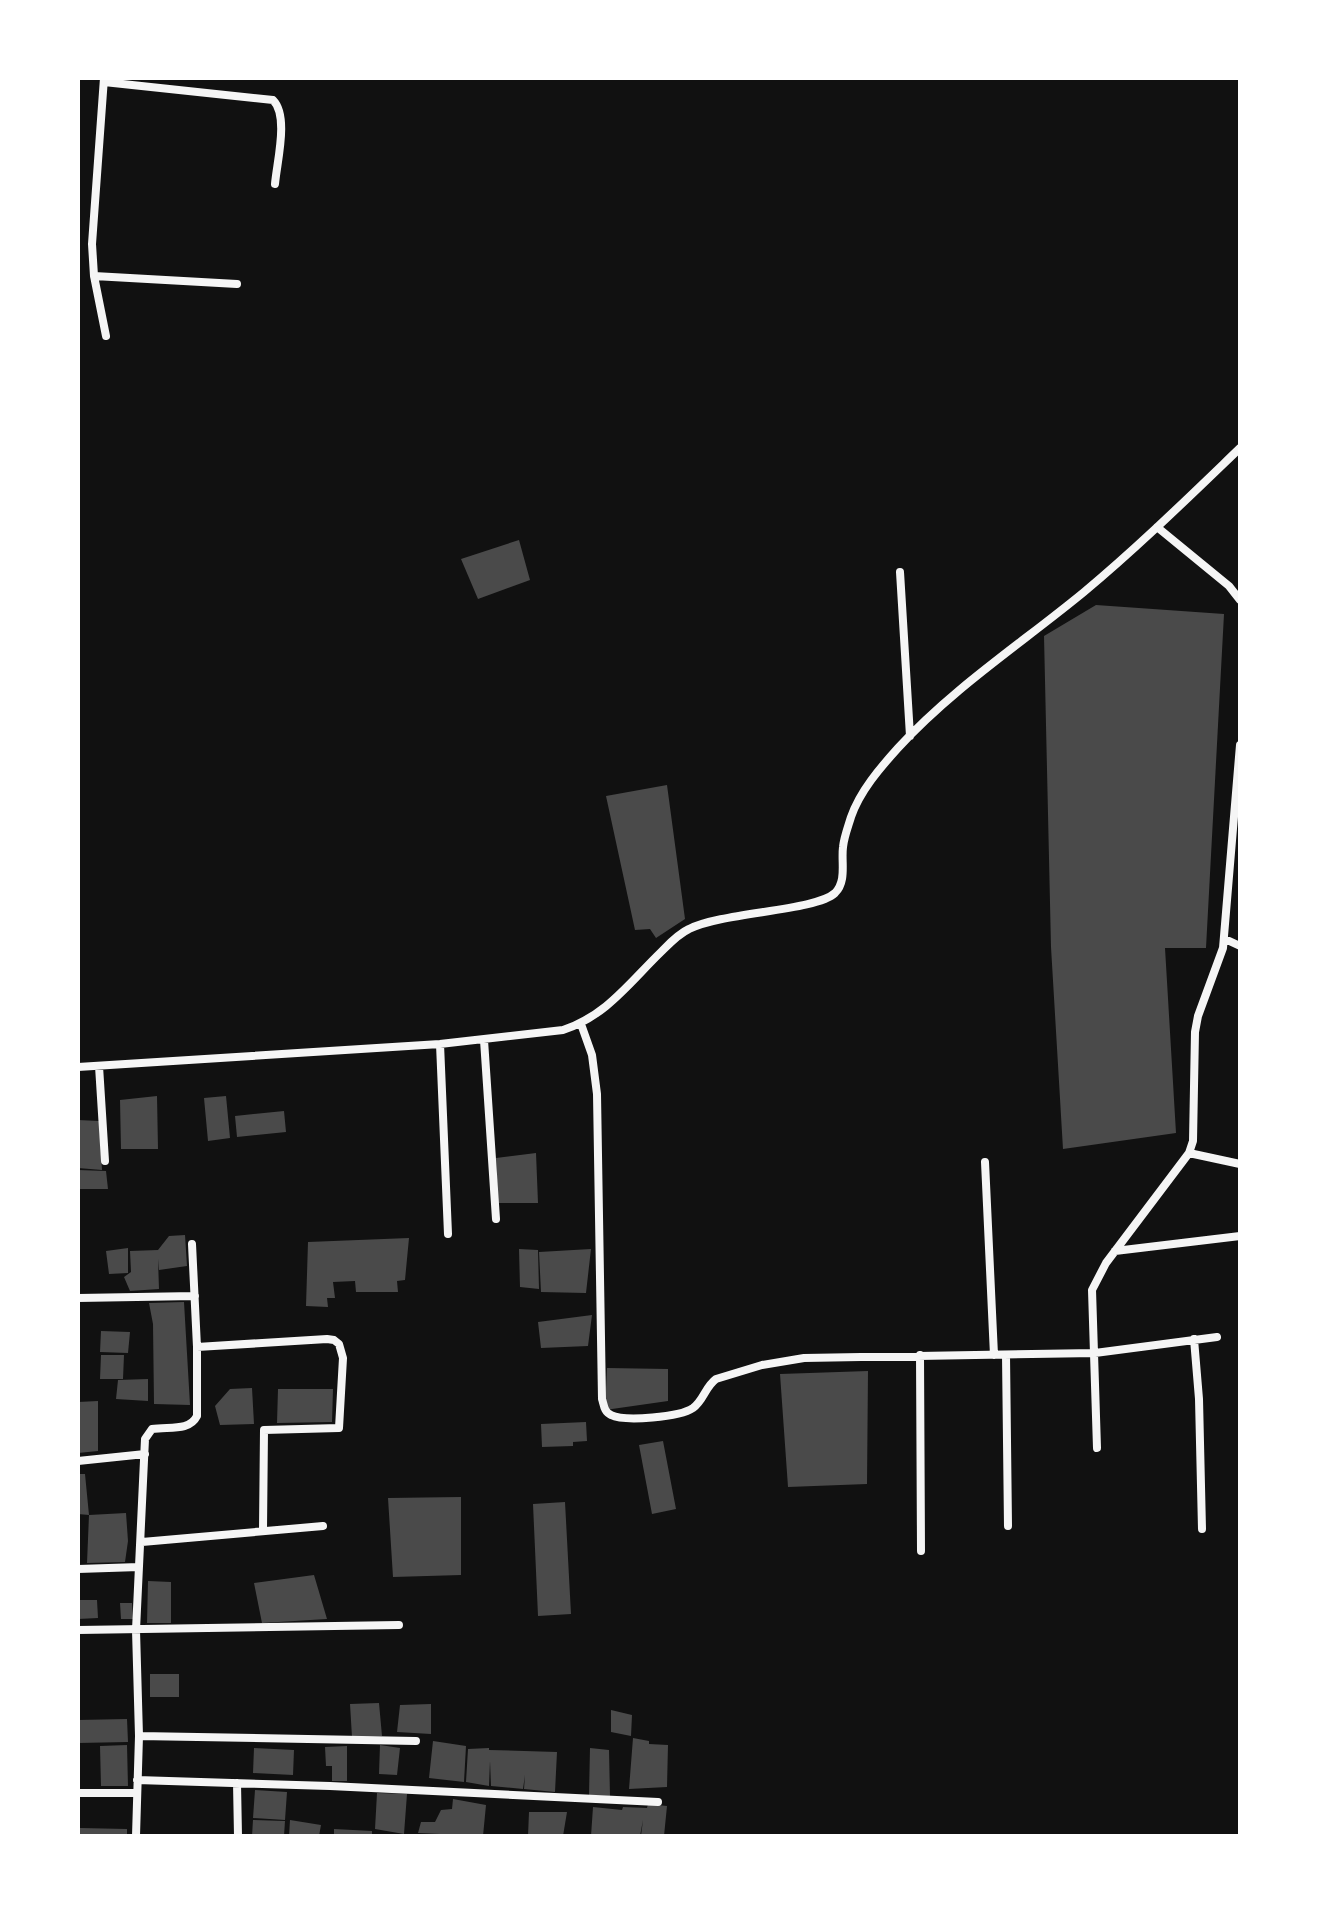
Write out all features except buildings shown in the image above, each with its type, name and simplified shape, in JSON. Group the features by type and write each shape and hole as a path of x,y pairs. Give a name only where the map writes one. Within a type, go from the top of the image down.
{"street":[{"path":"106,336 94,276 93,214 104,80 273,100 279,106 282,118 275,184"},
{"path":"94,276 237,284"},
{"path":"78,1067 541,1035 581,1024 612,1003 654,959 689,929 731,916 818,902 832,896 841,886 843,846 860,796 910,736 1032,631 1081,594 1240,448"},
{"path":"1157,527 1229,586 1240,600"},
{"path":"900,572 910,736"},
{"path":"1097,1448 1092,1290 1098,1275 1189,1153 1194,1122 1193,1054 1197,1024 1225,939 1240,745"},
{"path":"1225,939 1240,946"},
{"path":"581,1024 592,1055 597,1094 602,1399 605,1410 611,1415 680,1414 700,1402 708,1385 716,1379 786,1359 1095,1353 1217,1337"},
{"path":"484,1040 496,1219"},
{"path":"440,1044 448,1234"},
{"path":"99,1066 105,1161"},
{"path":"1189,1153 1240,1164"},
{"path":"985,1162 994,1355"},
{"path":"1115,1251 1240,1236"},
{"path":"136,1836 139,1736 136,1630 145,1454 147,1433 152,1429 187,1426 194,1423 197,1416 192,1244"},
{"path":"78,1298 195,1296"},
{"path":"197,1347 327,1339 334,1340 342,1350 339,1428 264,1430 263,1530"},
{"path":"1194,1339 1199,1399 1202,1529"},
{"path":"920,1355 921,1551"},
{"path":"1006,1355 1008,1526"},
{"path":"78,1461 145,1454"},
{"path":"142,1542 323,1526"},
{"path":"78,1569 139,1567"},
{"path":"78,1630 399,1625"},
{"path":"139,1736 416,1741"},
{"path":"137,1780 658,1802"},
{"path":"237,1783 238,1836"},
{"path":"78,1793 137,1793"}]}
